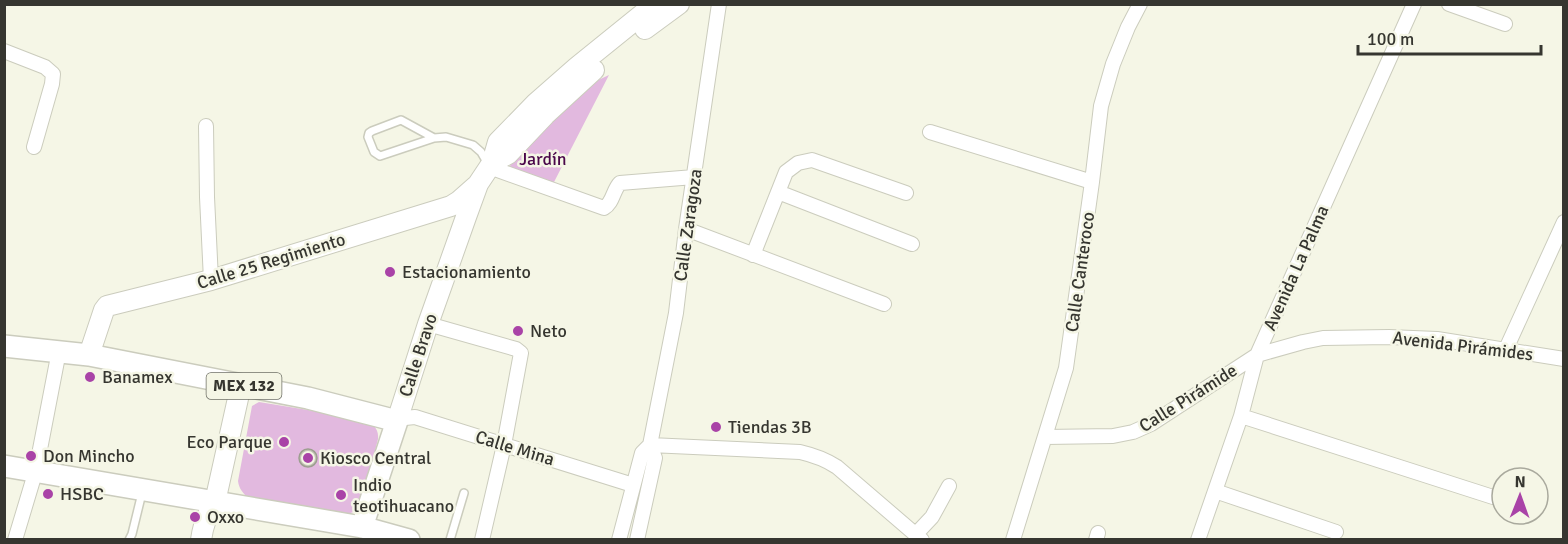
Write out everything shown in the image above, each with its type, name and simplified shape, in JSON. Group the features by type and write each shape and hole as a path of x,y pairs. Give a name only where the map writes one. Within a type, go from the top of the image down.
{"main road":[{"path":"478,184 491,165 498,142 536,103 655,4"},
{"path":"491,165 508,154 585,77 679,4"},
{"name":"Calle 25 Regimiento","path":"89,355 107,306 211,280 451,206 478,184"},
{"name":"Calle Bravo","path":"362,527 428,324 478,184"},
{"name":"MEX 132","path":"4,346 89,355 308,398 397,421"},
{"path":"201,540 204,524 215,502 242,386"},
{"path":"4,466 362,527 409,540"}],"street":[{"name":"Calle Zaragoza","path":"637,540 655,458 651,446 676,313 719,4"},
{"name":"Calle Canteroco","path":"1013,540 1066,368 1101,105 1117,55 1140,4"},
{"name":"Avenida La Palma","path":"1198,540 1240,416 1257,355 1413,4"},
{"path":"1449,4 1505,24"},
{"path":"4,51 45,67 53,74 34,147"},
{"path":"206,126 211,280"},
{"path":"930,132 1092,182"},
{"path":"753,255 786,172 798,163 812,160 906,193"},
{"path":"491,165 600,208 607,206 620,183 694,177"},
{"path":"778,192 912,244"},
{"path":"1506,349 1563,222"},
{"path":"686,229 884,304"},
{"path":"428,324 519,350 522,357 482,540"},
{"name":"Avenida Pirámides","path":"1257,355 1323,338 1389,337 1437,339 1563,359"},
{"path":"15,540 36,470 59,351"},
{"name":"Calle Pirámide","path":"1045,437 1113,436 1133,432 1151,424 1257,355"},
{"path":"1240,416 1490,496"},
{"name":"Calle Mina","path":"397,421 415,417 633,485"},
{"path":"651,446 800,452 814,456 837,467 919,537 949,486"},
{"name":"Calle Zaragoza","path":"619,540 642,453 651,446"},
{"path":"1215,491 1336,532"}],"lane":[{"path":"434,138 401,120 372,131 368,137 374,152 380,156 434,138 446,137 473,145 491,165"},
{"path":"129,540 142,490"},
{"path":"450,540 464,493"}],"green space":[{"name":"Jardín","path":"609,75 553,184 508,168 592,83"},
{"path":"259,402 363,419 374,426 378,439 362,503 357,510 345,514 249,499 245,495 238,481 252,406"}],"building":[{"name":"Kiosco Central","path":"308,449 314,452 317,458 314,464 308,467 302,464 299,458 302,452"}],"place":[{"name":"Estacionamiento","path":"390,272"},
{"name":"Neto","path":"518,331"},
{"name":"Banamex","path":"90,377"},
{"name":"Tiendas 3B","path":"716,427"},
{"name":"Eco Parque","path":"284,442"},
{"name":"Don Mincho","path":"31,456"},
{"name":"Kiosco Central","path":"308,458"},
{"name":"HSBC","path":"48,494"},
{"name":"Indio teotihuacano","path":"341,495"},
{"name":"Oxxo","path":"195,517"}]}
